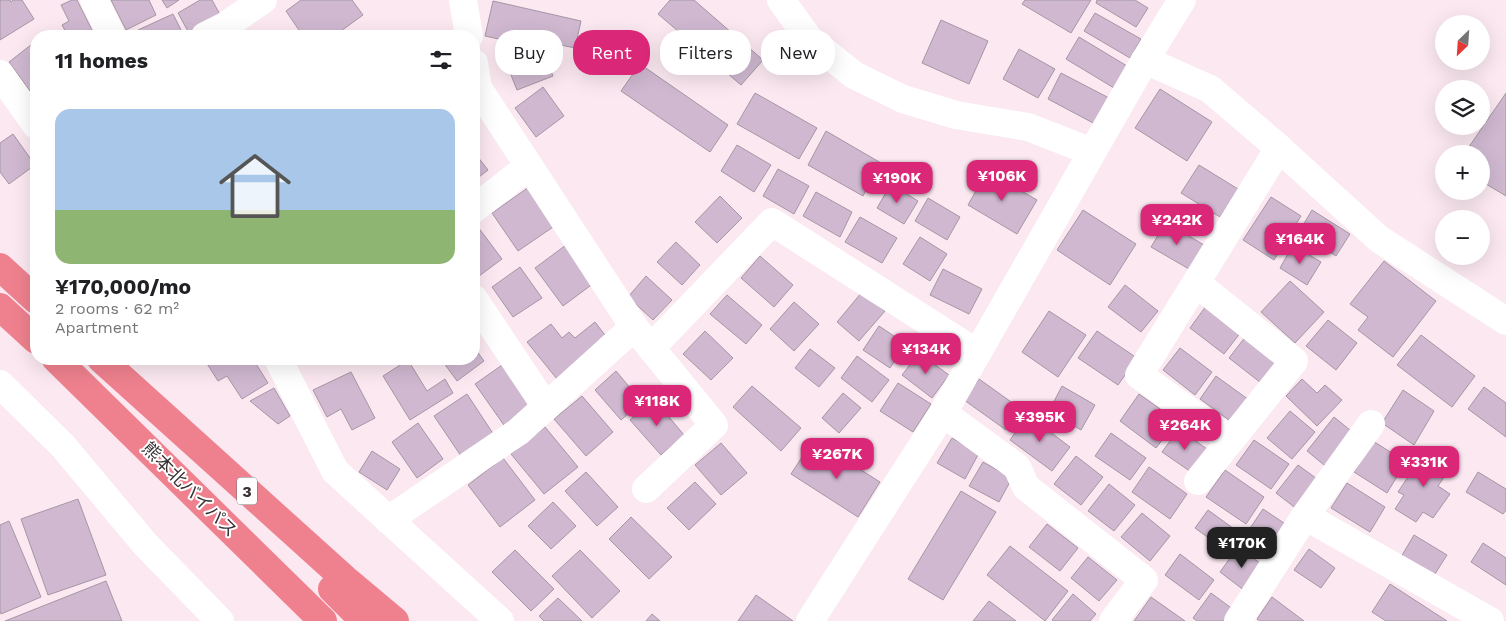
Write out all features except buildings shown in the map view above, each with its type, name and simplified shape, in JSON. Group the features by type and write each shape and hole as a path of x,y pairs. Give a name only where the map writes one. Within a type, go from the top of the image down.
{"highway":[{"path":"0,268 30,295"},
{"path":"0,307 30,334"},
{"name":"熊本北バイパス","path":"62,365 323,621"},
{"name":"熊本北バイパス","path":"107,365 364,621"},
{"name":"3","path":"108,365 345,579 395,621"},
{"name":"3","path":"275,573 312,621"}],"street":[{"path":"94,0 109,30"},
{"path":"217,30 263,0"},
{"path":"463,0 468,30"},
{"path":"781,0 809,39 854,75 903,98 956,115 1028,127 1092,152"},
{"path":"810,621 943,413 1145,60 1182,0"},
{"path":"1145,60 1210,89 1379,238 1506,321"},
{"path":"0,74 30,116"},
{"path":"480,91 643,337 714,425 646,489"},
{"path":"1230,440 1139,375 1279,148"},
{"path":"480,203 529,166"},
{"path":"388,520 518,432 546,407 643,337 772,222 977,353"},
{"path":"1196,283 1294,361 1198,481"},
{"path":"480,308 546,407"},
{"path":"281,365 335,471 500,621"},
{"path":"0,384 63,446 145,544 220,621"},
{"path":"943,413 1017,467 1026,487 1144,580 1113,621"},
{"path":"1238,621 1305,516 1371,424"},
{"path":"1305,516 1490,621"}]}
